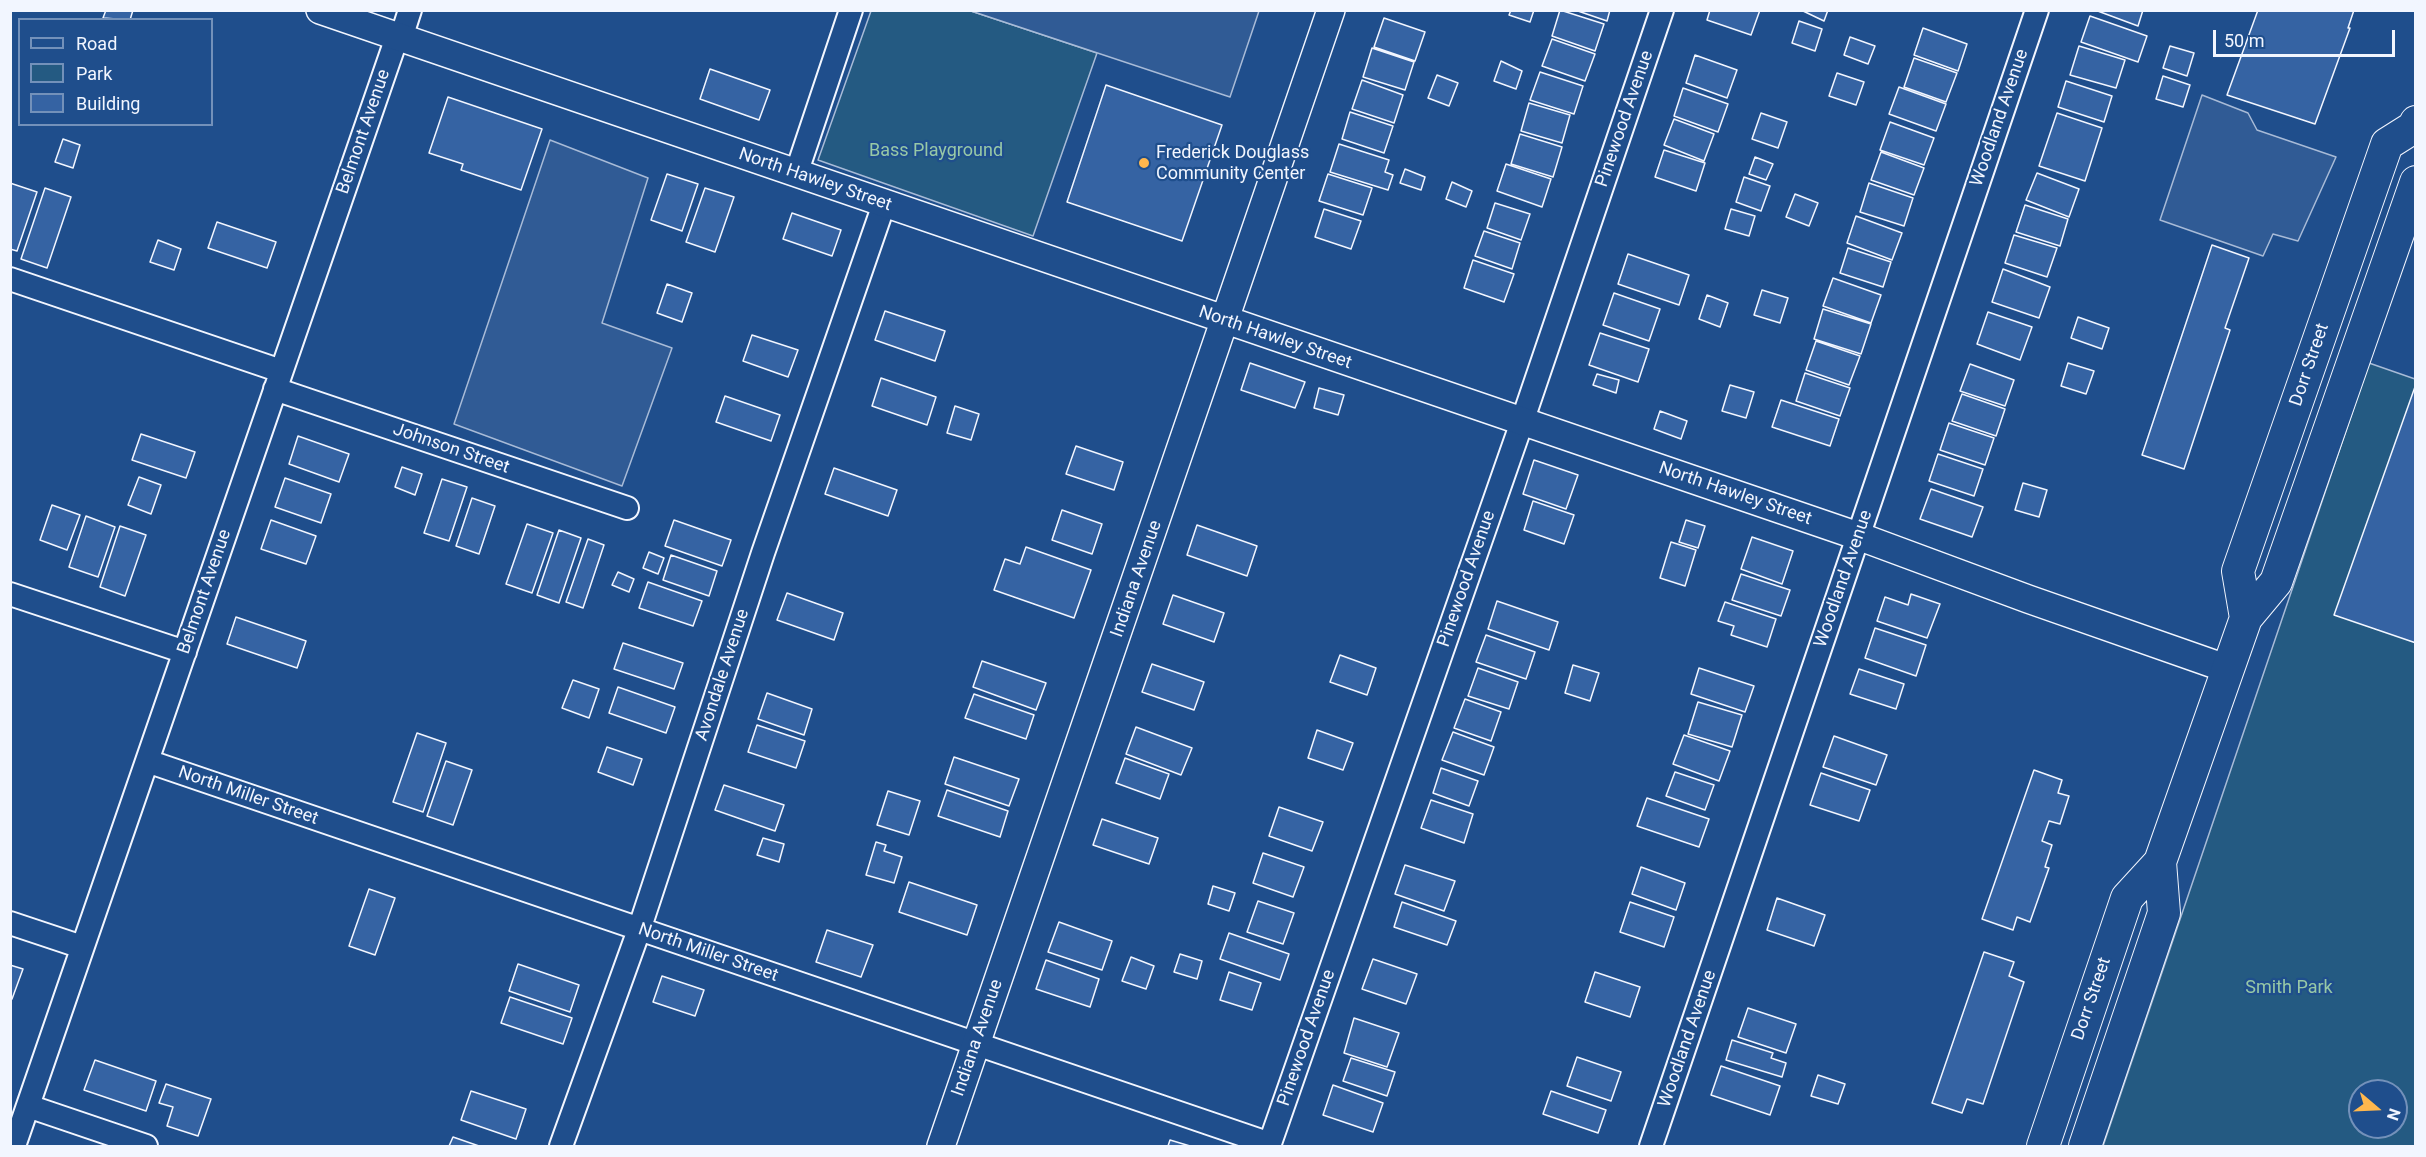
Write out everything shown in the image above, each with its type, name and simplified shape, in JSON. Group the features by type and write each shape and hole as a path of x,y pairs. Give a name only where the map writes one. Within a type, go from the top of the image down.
{"main road":[{"name":"Dorr Street","path":"2246,618 2238,571 2387,144 2415,127"},
{"name":"Dorr Street","path":"2043,1146 2127,898 2160,862 2246,618 2276,582 2415,182"},
{"name":"Dorr Street","path":"2085,1146 2164,913 2160,862"}],"street":[{"name":"North Hawley Street","path":"320,10 1226,322 1858,536 2228,669"},
{"name":"Belmont Avenue","path":"14,1146 278,380 410,10"},
{"path":"796,174 851,10"},
{"name":"Indiana Avenue","path":"941,1146 1226,322 1331,10"},
{"name":"Pinewood Avenue","path":"1269,1145 1522,422 1662,10"},
{"name":"Woodland Avenue","path":"1651,1146 2037,10"},
{"name":"Avondale Avenue","path":"561,1146 639,930 759,564 884,204"},
{"name":"Johnson Street","path":"10,279 627,508"},
{"path":"10,594 184,651"},
{"name":"North Miller Street","path":"147,761 1269,1145"},
{"path":"10,922 82,947"},
{"path":"27,1106 146,1146"}],"green space":[{"name":"Bass Playground","path":"871,11 971,11 1097,53 1033,236 818,160"},
{"name":"Smith Park","path":"2369,363 2415,379 2415,1146 2103,1146"}],"shaded area":[{"path":"1259,10 1230,97 971,11"},
{"path":"2202,95 2248,113 2257,130 2336,157 2298,241 2273,234 2263,256 2160,220"},
{"path":"550,140 648,178 602,323 672,348 622,486 454,424"}],"building":[{"path":"106,10 133,10 131,18 103,18"},
{"path":"1511,10 1534,10 1530,22 1509,15"},
{"path":"1560,10 1604,24 1595,51 1552,36"},
{"path":"1575,10 1610,10 1607,21"},
{"path":"1710,10 1760,10 1751,35 1707,20"},
{"path":"1801,10 1828,10 1824,21"},
{"path":"2095,10 2143,10 2138,26"},
{"path":"2258,10 2354,10 2348,28 2350,28 2315,124 2227,95"},
{"path":"2090,16 2147,36 2138,62 2081,42"},
{"path":"1384,18 1425,32 1415,61 1374,47"},
{"path":"1799,21 1822,29 1815,51 1792,43"},
{"path":"1923,28 1967,44 1958,71 1914,55"},
{"path":"1850,37 1875,46 1868,64 1844,55"},
{"path":"1552,39 1595,54 1585,81 1542,66"},
{"path":"2079,46 2125,60 2116,88 2070,75"},
{"path":"2170,46 2194,53 2187,76 2163,68"},
{"path":"1372,48 1414,62 1405,90 1363,77"},
{"path":"1695,55 1737,70 1727,98 1686,83"},
{"path":"1914,58 1957,73 1946,102 1904,87"},
{"path":"1501,61 1522,71 1516,89 1494,81"},
{"path":"710,69 770,90 759,120 700,99"},
{"path":"1540,72 1583,86 1574,114 1530,100"},
{"path":"1837,73 1864,82 1856,105 1829,96"},
{"path":"1437,75 1458,83 1449,106 1428,98"},
{"path":"2163,76 2190,85 2183,107 2156,99"},
{"path":"1362,80 1403,95 1394,123 1352,109"},
{"path":"2066,81 2112,96 2104,122 2058,107"},
{"name":"Frederick Douglass Community Center","path":"1106,85 1222,125 1182,241 1067,202"},
{"path":"1899,87 1946,104 1936,131 1889,114"},
{"path":"1683,88 1728,104 1718,132 1674,116"},
{"path":"448,97 542,129 521,190 461,170 463,164 429,153"},
{"path":"1529,103 1570,115 1562,143 1521,131"},
{"path":"1350,112 1393,126 1384,153 1342,139"},
{"path":"1761,113 1787,122 1778,148 1752,139"},
{"path":"2057,113 2102,128 2085,181 2039,166"},
{"path":"1674,119 1714,134 1704,161 1664,145"},
{"path":"1890,122 1934,138 1924,165 1880,150"},
{"path":"1520,134 1562,147 1553,177 1511,164"},
{"path":"63,139 80,145 73,168 55,162"},
{"path":"1339,144 1389,160 1385,172 1393,175 1388,190 1330,172"},
{"path":"1664,150 1705,163 1696,191 1655,177"},
{"path":"1881,152 1924,168 1914,195 1871,180"},
{"path":"1755,157 1773,164 1766,180 1749,174"},
{"path":"1506,164 1551,179 1542,207 1497,191"},
{"path":"1405,169 1425,177 1421,190 1400,183"},
{"path":"2037,173 2079,189 2069,217 2026,200"},
{"path":"667,174 698,184 682,231 651,220"},
{"path":"1328,174 1372,188 1363,215 1319,201"},
{"path":"1744,177 1770,186 1761,211 1736,202"},
{"path":"1452,182 1472,191 1466,207 1446,199"},
{"path":"10,183 37,192 17,251 10,249"},
{"path":"1869,183 1913,198 1904,226 1860,212"},
{"path":"45,188 71,197 47,268 21,259"},
{"path":"705,188 734,197 715,252 686,242"},
{"path":"1795,194 1818,203 1809,226 1786,217"},
{"path":"1495,203 1530,214 1521,240 1487,228"},
{"path":"2025,205 2068,219 2060,246 2016,232"},
{"path":"1324,209 1361,221 1351,249 1315,237"},
{"path":"1731,209 1755,216 1749,236 1725,229"},
{"path":"792,213 841,230 832,256 783,239"},
{"path":"1856,216 1902,233 1892,260 1847,243"},
{"path":"217,222 276,242 267,268 208,248"},
{"path":"1484,231 1520,243 1512,269 1475,256"},
{"path":"2014,235 2057,248 2047,277 2005,263"},
{"path":"158,240 181,249 174,270 150,262"},
{"path":"2212,245 2249,258 2225,328 2230,330 2184,469 2142,455"},
{"path":"1848,248 1891,262 1883,287 1840,273"},
{"path":"1628,254 1689,275 1679,305 1618,284"},
{"path":"1473,260 1514,274 1504,302 1464,288"},
{"path":"2003,269 2050,287 2039,318 1992,302"},
{"path":"1833,278 1881,295 1871,323 1823,306"},
{"path":"667,284 692,293 682,322 657,313"},
{"path":"1762,290 1788,298 1780,323 1754,315"},
{"path":"1614,293 1660,309 1649,341 1603,325"},
{"path":"1707,295 1728,303 1720,327 1699,319"},
{"path":"1823,309 1871,324 1861,354 1814,339"},
{"path":"885,311 945,331 935,361 875,340"},
{"path":"1988,312 2032,327 2020,360 1977,344"},
{"path":"2078,317 2109,328 2102,349 2071,338"},
{"path":"1600,333 1649,349 1638,382 1589,365"},
{"path":"752,335 798,350 788,377 743,361"},
{"path":"1816,341 1860,356 1849,385 1806,370"},
{"path":"1250,363 1305,382 1295,408 1241,390"},
{"path":"2068,363 2094,371 2086,394 2061,386"},
{"path":"1970,364 2014,380 2005,406 1960,391"},
{"path":"1805,373 1850,388 1840,416 1796,401"},
{"path":"1597,374 1619,380 1616,393 1593,385"},
{"path":"881,378 936,397 927,425 872,406"},
{"path":"2416,384 2416,643 2334,615"},
{"path":"1730,385 1754,392 1746,418 1722,411"},
{"path":"1319,388 1344,395 1338,415 1314,408"},
{"path":"1962,394 2005,409 1996,436 1952,421"},
{"path":"725,396 780,415 771,441 716,422"},
{"path":"1781,400 1839,419 1830,446 1772,427"},
{"path":"955,406 979,414 971,440 947,433"},
{"path":"1660,411 1687,421 1681,439 1654,429"},
{"path":"1949,423 1994,438 1985,465 1940,450"},
{"path":"141,434 195,452 186,478 132,460"},
{"path":"298,436 349,454 339,482 289,464"},
{"path":"1076,446 1123,462 1114,490 1066,474"},
{"path":"1938,454 1983,469 1974,496 1929,481"},
{"path":"1534,460 1578,475 1566,509 1523,494"},
{"path":"402,467 422,474 415,495 395,487"},
{"path":"834,468 897,490 888,516 825,494"},
{"path":"139,477 161,485 151,514 128,505"},
{"path":"285,478 331,494 321,523 275,507"},
{"path":"442,479 467,487 449,541 424,533"},
{"path":"2023,483 2047,490 2039,517 2015,510"},
{"path":"1931,489 1983,507 1972,537 1920,519"},
{"path":"472,498 495,506 479,554 456,546"},
{"path":"1533,501 1574,515 1564,544 1524,530"},
{"path":"52,505 80,515 67,550 40,540"},
{"path":"1062,510 1102,524 1092,554 1052,540"},
{"path":"86,516 115,527 98,577 69,567"},
{"path":"271,520 316,536 306,564 261,549"},
{"path":"674,520 731,540 722,566 665,546"},
{"path":"1686,520 1705,526 1698,548 1679,542"},
{"path":"527,524 553,533 532,593 506,584"},
{"path":"1197,525 1257,546 1247,576 1187,555"},
{"path":"120,526 146,535 125,596 100,587"},
{"path":"559,530 581,538 559,603 537,595"},
{"path":"1752,537 1793,551 1782,584 1741,569"},
{"path":"588,539 604,545 583,608 566,602"},
{"path":"1671,542 1696,550 1685,586 1660,578"},
{"path":"1026,547 1091,570 1074,618 994,590 1005,559 1020,564"},
{"path":"649,552 664,558 658,574 643,568"},
{"path":"671,555 717,571 709,596 663,580"},
{"path":"618,572 634,579 629,592 612,585"},
{"path":"1741,574 1790,590 1781,616 1732,600"},
{"path":"648,582 702,601 693,626 639,608"},
{"path":"787,593 843,613 834,640 777,620"},
{"path":"1911,594 1940,604 1927,638 1877,621 1885,597 1908,605"},
{"path":"1173,595 1224,613 1214,642 1163,624"},
{"path":"1497,601 1558,622 1549,650 1488,629"},
{"path":"1725,602 1776,619 1767,647 1731,635 1734,626 1718,621"},
{"path":"236,617 306,641 297,668 227,644"},
{"path":"1875,628 1926,645 1916,676 1865,658"},
{"path":"1486,635 1535,652 1526,679 1476,662"},
{"path":"623,643 683,663 674,689 614,669"},
{"path":"1340,655 1376,668 1367,695 1330,682"},
{"path":"982,661 1046,683 1036,710 973,687"},
{"path":"1152,664 1204,682 1194,710 1142,692"},
{"path":"1573,665 1599,673 1590,701 1565,693"},
{"path":"1478,668 1518,682 1509,709 1468,696"},
{"path":"1699,668 1754,686 1745,712 1691,694"},
{"path":"1859,669 1904,684 1896,709 1850,694"},
{"path":"573,680 599,689 589,718 562,708"},
{"path":"618,687 675,707 666,733 609,713"},
{"path":"767,693 812,709 804,735 758,719"},
{"path":"974,694 1034,715 1026,739 965,718"},
{"path":"1465,699 1501,712 1491,741 1454,728"},
{"path":"1698,702 1742,715 1732,747 1688,734"},
{"path":"757,725 805,741 796,768 748,752"},
{"path":"1136,727 1192,748 1181,775 1126,754"},
{"path":"1317,730 1353,743 1343,770 1308,758"},
{"path":"1453,732 1494,747 1484,775 1442,760"},
{"path":"417,733 446,743 423,812 393,802"},
{"path":"1684,735 1730,751 1719,781 1673,764"},
{"path":"1834,736 1887,755 1876,785 1823,767"},
{"path":"607,747 642,759 633,785 598,772"},
{"path":"954,757 1019,779 1009,806 945,784"},
{"path":"1125,758 1169,774 1160,799 1116,783"},
{"path":"446,761 472,770 453,825 427,816"},
{"path":"1441,768 1478,781 1469,806 1433,793"},
{"path":"2034,770 2062,780 2058,793 2069,796 2060,824 2049,821 2042,841 2052,845 2045,867 2049,868 2030,922 2017,917 2013,930 1982,919"},
{"path":"1675,772 1714,785 1705,810 1666,796"},
{"path":"1821,773 1870,790 1859,821 1810,805"},
{"path":"724,785 784,805 775,831 715,810"},
{"path":"947,790 1008,811 1000,837 938,816"},
{"path":"888,791 920,801 909,835 877,825"},
{"path":"1647,798 1709,819 1699,847 1637,826"},
{"path":"1431,800 1473,814 1464,843 1421,828"},
{"path":"1279,807 1323,822 1312,851 1269,836"},
{"path":"1102,819 1158,838 1149,864 1093,845"},
{"path":"763,838 784,844 779,862 757,855"},
{"path":"876,842 886,845 884,851 902,857 894,883 866,875"},
{"path":"1263,853 1304,867 1293,897 1253,883"},
{"path":"1405,865 1455,881 1444,911 1395,894"},
{"path":"1641,867 1685,883 1676,910 1632,894"},
{"path":"909,882 977,905 967,935 899,912"},
{"path":"1213,886 1235,893 1229,911 1208,904"},
{"path":"369,889 395,898 375,955 349,946"},
{"path":"1777,898 1825,915 1814,946 1767,930"},
{"path":"1258,901 1294,913 1283,944 1247,932"},
{"path":"1402,902 1456,921 1447,945 1394,927"},
{"path":"1630,902 1674,917 1664,947 1620,932"},
{"path":"1059,922 1112,941 1102,970 1048,952"},
{"path":"827,930 873,945 861,977 816,962"},
{"path":"1229,933 1289,954 1280,980 1220,959"},
{"path":"1984,952 2014,962 2009,976 2024,982 1983,1104 1967,1099 1962,1113 1932,1103"},
{"path":"1180,954 1202,961 1197,979 1174,972"},
{"path":"1131,957 1154,966 1146,989 1122,981"},
{"path":"1373,959 1417,974 1406,1004 1362,989"},
{"path":"1046,960 1099,979 1090,1007 1036,989"},
{"path":"518,964 579,985 570,1012 509,991"},
{"path":"10,965 23,969 12,999 10,998"},
{"path":"1229,972 1261,983 1252,1010 1220,1000"},
{"path":"1595,972 1640,987 1630,1017 1585,1002"},
{"path":"662,976 704,990 695,1016 653,1002"},
{"path":"510,997 572,1018 563,1044 501,1023"},
{"path":"1748,1008 1796,1024 1786,1053 1738,1037"},
{"path":"1354,1018 1399,1033 1387,1067 1344,1053"},
{"path":"1732,1040 1773,1053 1771,1058 1786,1063 1782,1077 1726,1060"},
{"path":"1577,1057 1621,1072 1611,1101 1567,1086"},
{"path":"1351,1058 1395,1072 1387,1096 1343,1081"},
{"path":"95,1060 156,1081 146,1111 84,1090"},
{"path":"1721,1066 1780,1086 1770,1115 1711,1095"},
{"path":"1818,1075 1845,1084 1838,1104 1811,1096"},
{"path":"166,1084 211,1099 198,1136 167,1126 173,1107 159,1103"},
{"path":"1333,1085 1383,1103 1373,1132 1323,1115"},
{"path":"471,1091 526,1109 516,1139 461,1120"},
{"path":"1551,1091 1606,1110 1598,1133 1543,1114"},
{"path":"453,1137 479,1146 449,1146"},
{"path":"1170,1140 1190,1146 1168,1146"}],"place":[{"name":"Frederick Douglass Community Center","path":"1144,163"}]}
